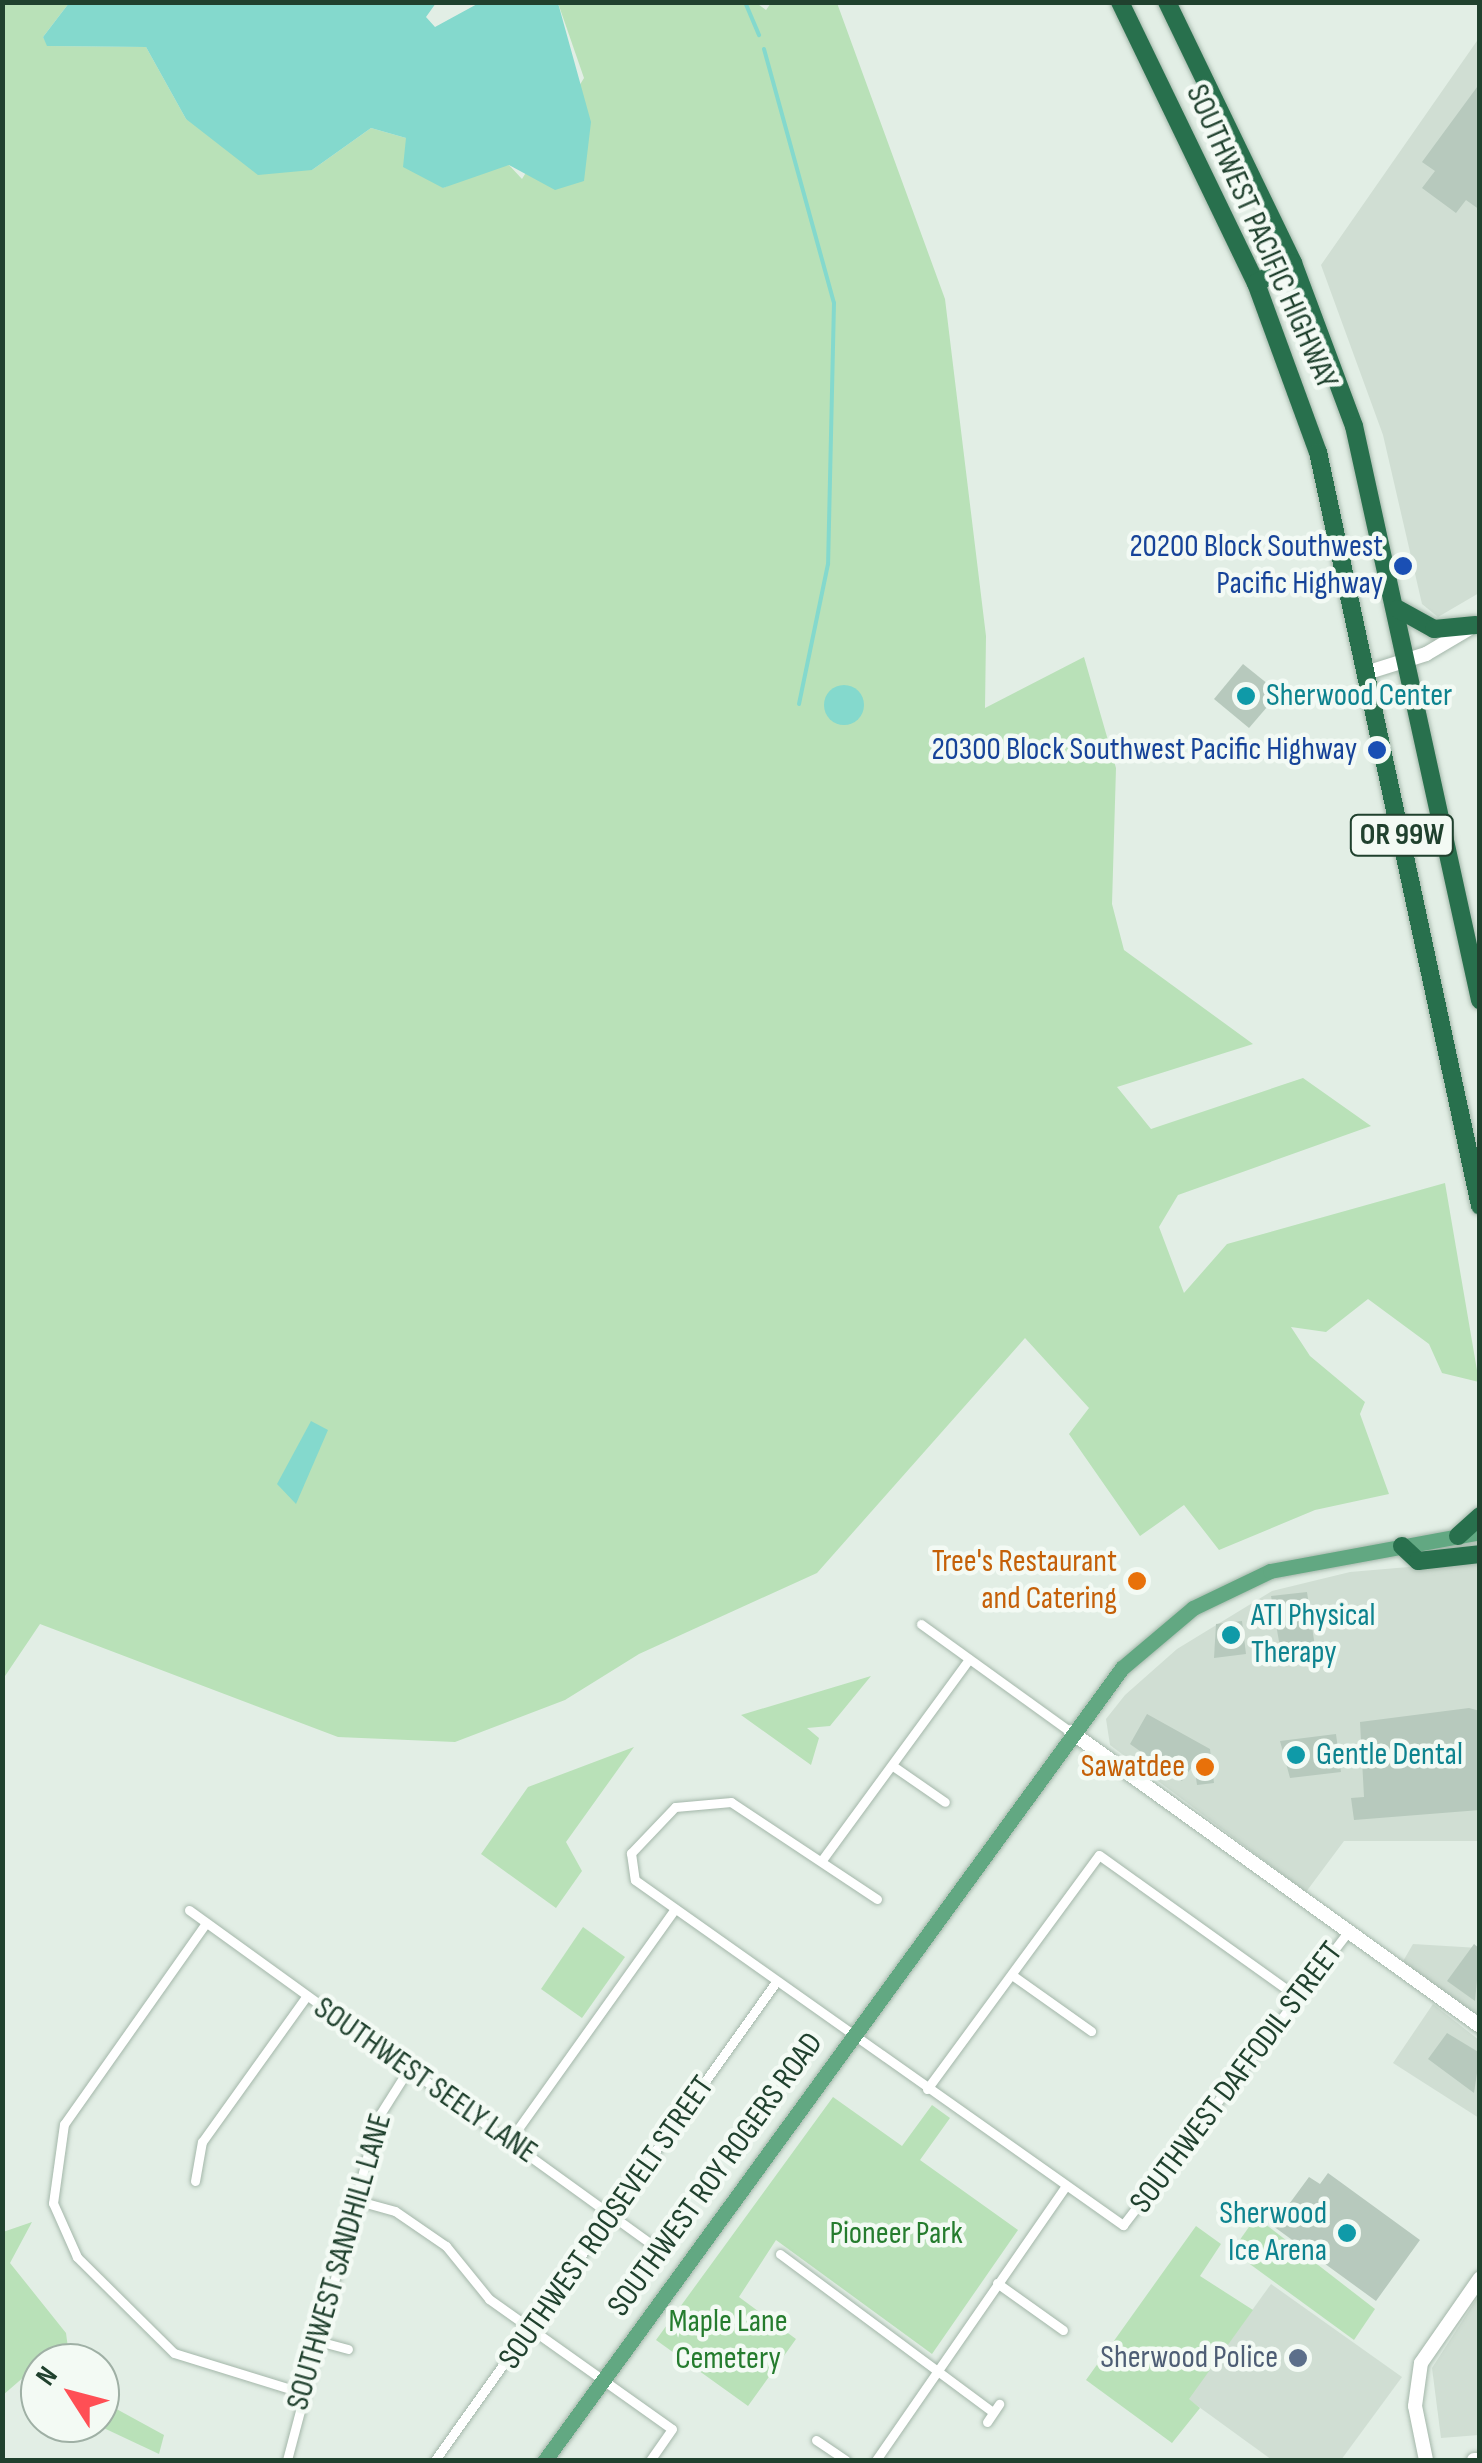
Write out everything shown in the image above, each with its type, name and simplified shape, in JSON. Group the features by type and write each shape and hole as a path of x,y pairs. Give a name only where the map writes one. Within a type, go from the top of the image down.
{"highway":[{"name":"SOUTHWEST PACIFIC HIGHWAY","path":"1120,2 1256,283 1318,452 1369,672 1480,1206"},
{"name":"SOUTHWEST PACIFIC HIGHWAY","path":"1166,2 1293,263 1354,426 1398,609 1480,1000"},
{"path":"1256,283 1293,263"},
{"path":"1398,609 1434,629 1478,623"},
{"path":"1458,1536 1480,1516"},
{"path":"1402,1546 1418,1561 1480,1554"}],"main road":[{"name":"SOUTHWEST ROY ROGERS ROAD","path":"545,2460 1070,1732 1143,1647 1224,1590 1313,1558 1480,1532"}],"street":[{"path":"1369,672 1409,661 1478,623"},
{"path":"921,1624 1480,2026"},
{"path":"822,1860 969,1659"},
{"path":"893,1766 945,1802"},
{"path":"876,1899 744,1806 713,1799 675,1808 642,1835 629,1867 675,1910 1066,2186 996,2282 940,2374 876,2460"},
{"path":"928,2089 1099,1854 1300,1998"},
{"name":"SOUTHWEST SEELY LANE","path":"189,1910 660,2251"},
{"path":"510,2140 675,1910"},
{"path":"206,1923 64,2124 53,2204 77,2257 174,2353 303,2393"},
{"name":"SOUTHWEST DAFFODIL STREET","path":"1066,2186 1124,2226 1350,1930"},
{"path":"1012,1975 1091,2030"},
{"name":"SOUTHWEST ROOSEVELT STREET","path":"435,2460 533,2331 776,1982"},
{"path":"195,2181 202,2142 306,1997"},
{"name":"SOUTHWEST SANDHILL LANE","path":"287,2460 380,2110 408,2070"},
{"path":"355,2200 403,2216 446,2246 482,2293 672,2430 650,2460"},
{"path":"780,2254 940,2374 996,2408 986,2422"},
{"path":"1426,2460 1415,2406 1421,2363 1480,2278"},
{"path":"996,2282 1063,2330"},
{"path":"318,2341 348,2349"},
{"path":"816,2440 846,2460"}],"shaded area":[{"path":"1479,38 1479,593 1438,617 1422,604 1383,435 1321,265"},
{"path":"1479,1561 1479,1841 1344,1841 1306,1892 1110,1745 1106,1719 1125,1695 1177,1649 1272,1591 1350,1572"},
{"path":"1413,1944 1479,1948 1479,2017 1402,1963"},
{"path":"1433,2004 1479,2040 1479,2118 1393,2063"},
{"name":"Sherwood Police","path":"1271,2284 1402,2377 1341,2460 1272,2460 1188,2399"},
{"path":"1479,2295 1479,2435 1441,2438 1432,2368"}],"green space":[{"path":"755,2 766,10 771,3 837,3 945,299 986,636 985,708 1084,657 1116,768 1112,904 1124,950 1253,1044 1117,1087 1151,1129 1303,1078 1371,1126 1178,1195 1159,1227 1184,1293 1227,1244 1445,1183 1479,1382 1442,1373 1429,1344 1368,1299 1326,1332 1291,1327 1310,1356 1365,1402 1360,1414 1389,1494 1315,1510 1219,1550 1184,1505 1140,1536 1069,1434 1089,1408 1025,1338 817,1573 639,1654 565,1700 455,1742 338,1737 40,1624 3,1679 3,3 69,3 43,37 48,46 146,47 186,119 312,170 371,128 406,138 443,188 487,167 509,165 522,179 584,78 558,3"},
{"path":"871,1676 830,1726 807,1728 819,1738 811,1765 741,1715"},
{"path":"634,1747 566,1842 582,1871 556,1908 481,1854 528,1787"},
{"path":"583,1927 625,1957 582,2018 541,1989"},
{"name":"Pioneer Park","path":"833,2097 902,2146 932,2105 950,2118 920,2160 1018,2230 932,2354 776,2240 739,2297 796,2339 748,2406 656,2340"},
{"path":"1256,2217 1375,2309 1354,2340 1232,2251"},
{"path":"32,2222 10,2263 66,2333 67,2343 20,2343 20,2380 3,2395 3,2232"},
{"path":"1196,2226 1221,2244 1200,2276 1253,2310 1189,2399 1200,2408 1172,2443 1086,2380"},
{"path":"120,2411 164,2435 159,2454 120,2436"}],"water":[{"path":"69,3 436,3 426,17 435,27 479,3 558,3 591,122 584,181 555,190 509,165 443,188 403,167 406,138 371,128 312,170 258,175 186,119 146,47 47,46 43,37"},
{"path":"844,685 858,691 864,705 858,719 844,725 830,719 824,705 830,691"},
{"path":"311,1421 328,1430 296,1504 277,1484"}],"building":[{"path":"1480,83 1480,210 1466,200 1456,213 1422,188 1435,171 1422,162"},
{"name":"Sherwood Center","path":"1243,664 1279,693 1249,728 1214,699"},
{"path":"1307,1592 1315,1647 1280,1647 1271,1596"},
{"name":"ATI Physical Therapy","path":"1242,1621 1246,1654 1214,1658 1216,1624"},
{"path":"1469,1708 1480,1711 1480,1810 1354,1820 1351,1798 1364,1797 1360,1722"},
{"path":"1147,1714 1210,1749 1214,1783 1197,1785 1194,1764 1182,1781 1130,1744"},
{"path":"1336,1734 1341,1772 1290,1778 1280,1741"},
{"path":"1474,1944 1480,1949 1475,2001 1447,1981"},
{"path":"1447,2033 1480,2053 1474,2093 1428,2059"},
{"name":"Sherwood Ice Arena","path":"1328,2173 1420,2240 1376,2301 1273,2226 1309,2177 1320,2184"}],"waterway":[{"path":"745,2 759,35"},
{"path":"764,49 834,303 828,564 799,704"}],"place":[{"name":"20200 Block Southwest Pacific Highway","path":"1403,566"},
{"name":"Sherwood Center","path":"1246,696"},
{"name":"20300 Block Southwest Pacific Highway","path":"1377,750"},
{"name":"Tree's Restaurant and Catering","path":"1137,1581"},
{"name":"ATI Physical Therapy","path":"1231,1635"},
{"name":"Gentle Dental","path":"1296,1755"},
{"name":"Sawatdee","path":"1205,1767"},
{"name":"Sherwood Ice Arena","path":"1347,2233"},
{"name":"Sherwood Police","path":"1298,2358"}],"park label":[{"name":"Maple Lane Cemetery","path":"728,2342"}]}
